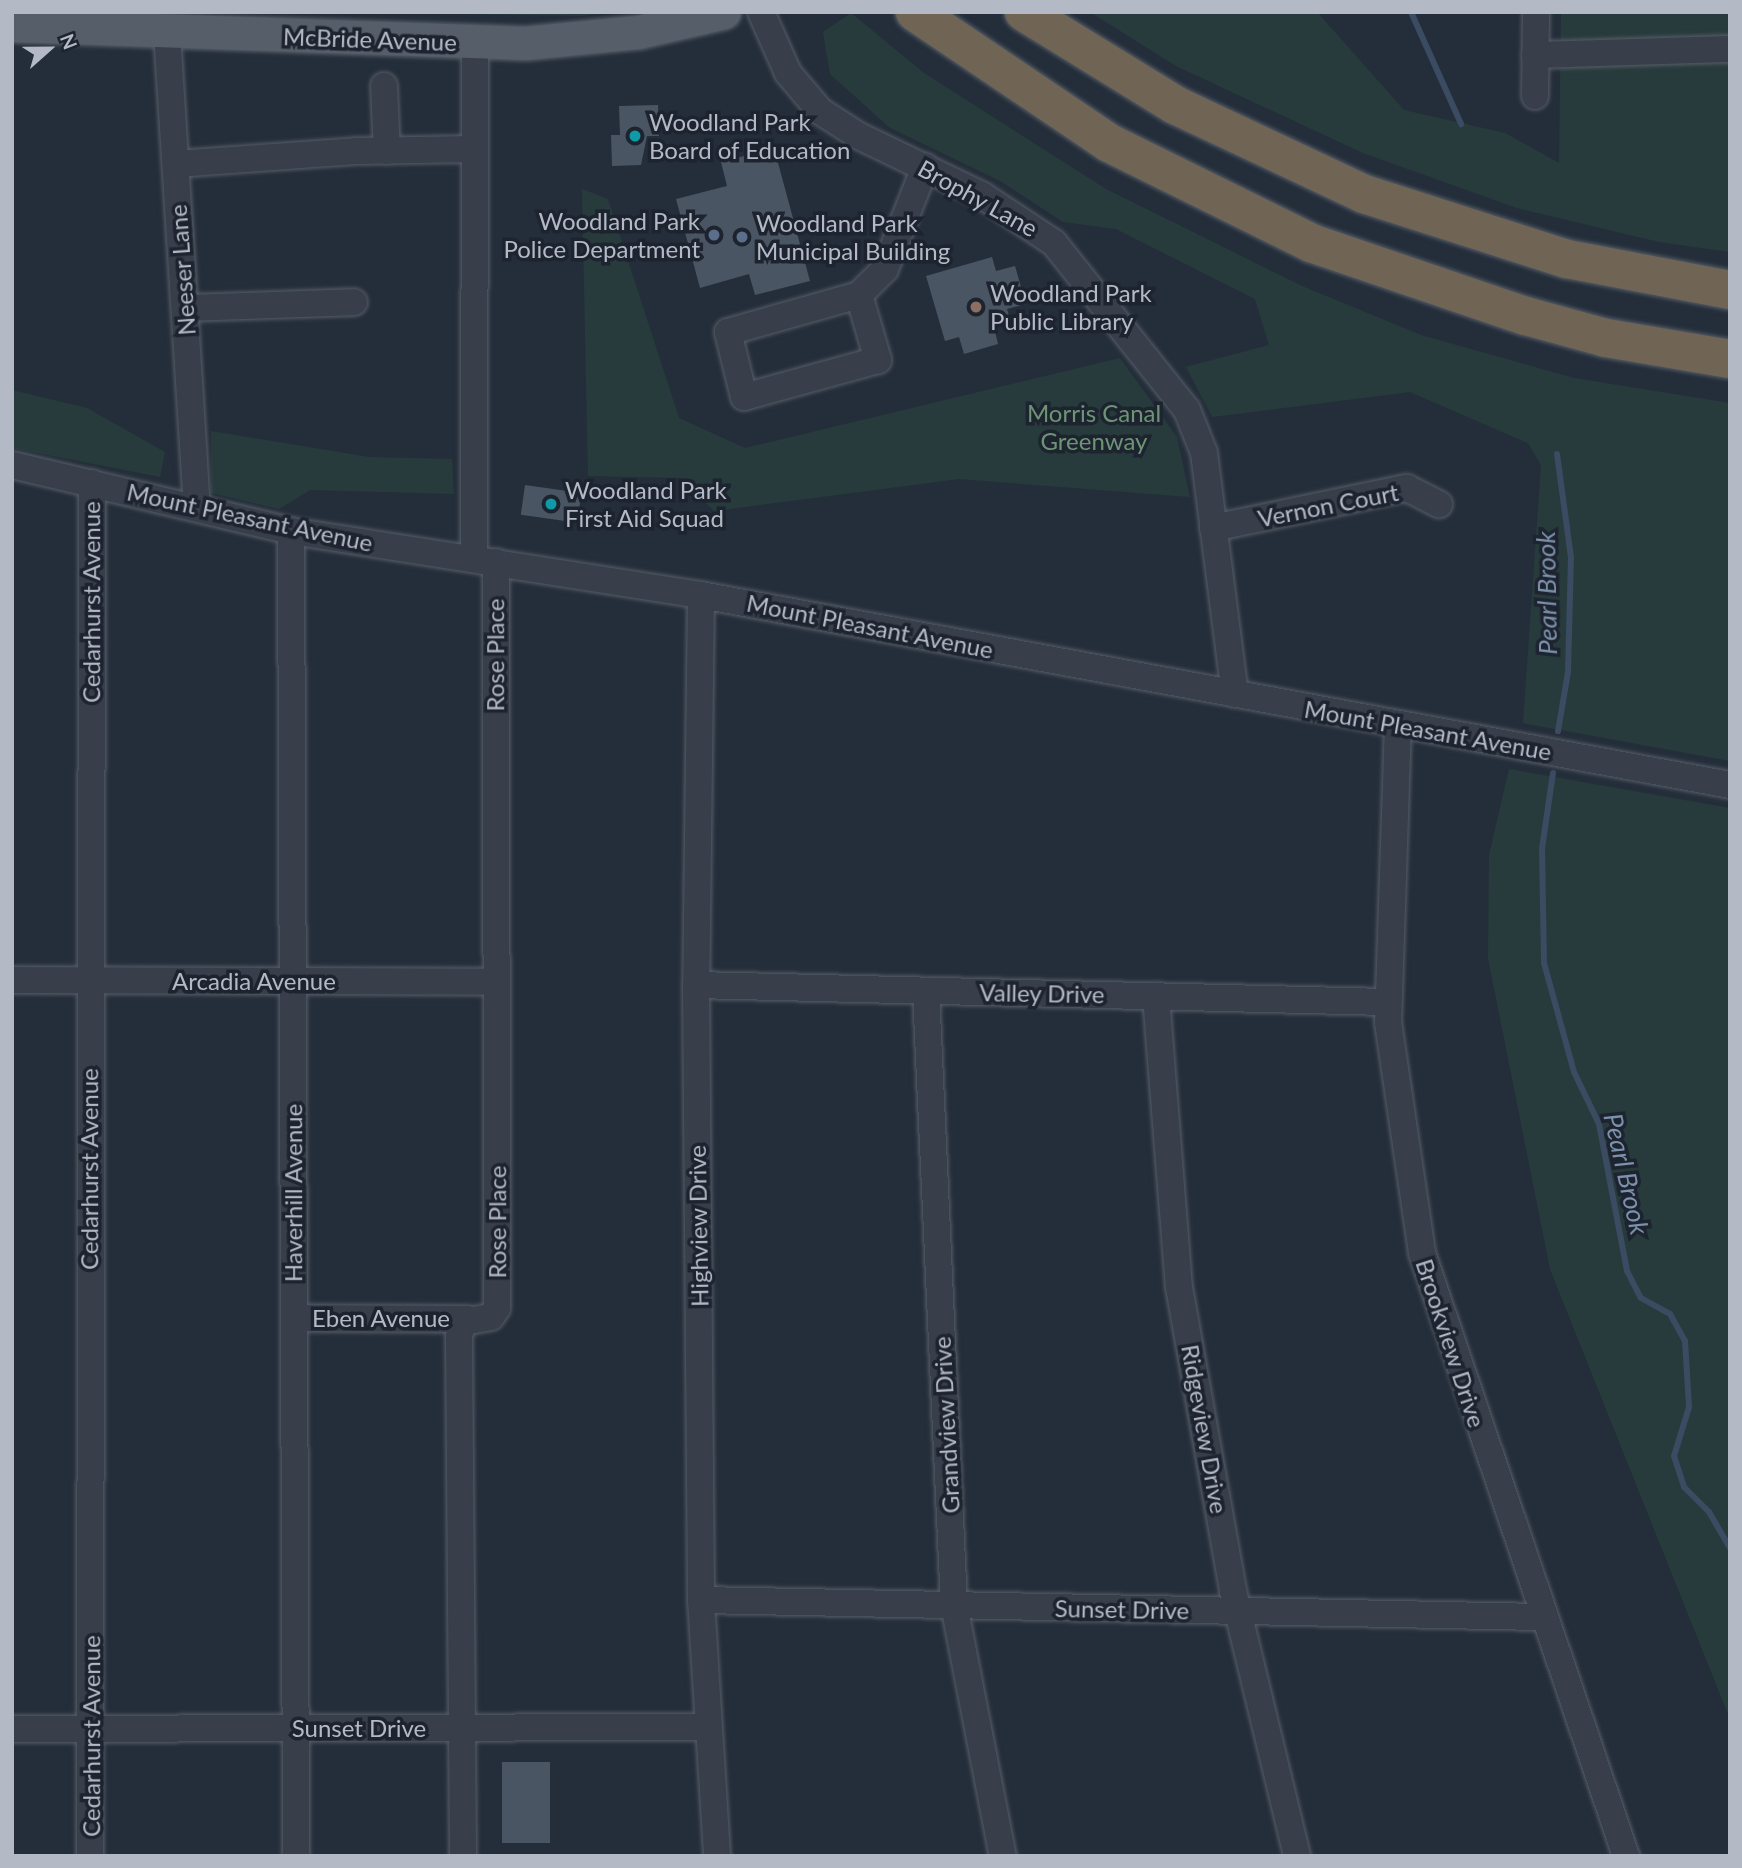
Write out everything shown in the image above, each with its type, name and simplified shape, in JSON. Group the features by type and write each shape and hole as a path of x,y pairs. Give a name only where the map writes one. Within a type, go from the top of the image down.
{"highway":[{"path":"1024,12 1175,105 1364,194 1567,259 1730,290"},
{"path":"926,21 1109,143 1311,243 1454,295 1593,334 1730,359"}],"main road":[{"name":"McBride Avenue","path":"12,25 475,43 638,32 724,12"}],"street":[{"name":"Brophy Lane","path":"761,12 788,74 820,111 1031,225 1083,273 1187,410 1204,453 1235,694"},
{"path":"1535,96 1536,12"},
{"name":"Neeser Lane","path":"167,32 197,508"},
{"name":"Rose Place","path":"467,1319 491,1317 497,1308 495,982 475,149 475,43"},
{"path":"1535,55 1730,49"},
{"path":"384,86 387,150"},
{"path":"176,164 387,150 475,149"},
{"path":"859,295 878,360 744,397 728,332 859,295 885,269 925,167"},
{"path":"185,308 354,302"},
{"name":"Mount Pleasant Avenue","path":"12,465 291,531 701,595 1730,785"},
{"name":"Cedarhurst Avenue","path":"90,1856 92,1729 88,981 92,482"},
{"name":"Vernon Court","path":"1213,527 1407,488 1439,504"},
{"name":"Haverhill Avenue","path":"291,531 296,1856"},
{"name":"Highview Drive","path":"701,595 695,985 701,1600 706,1727 717,1856"},
{"name":"Brookview Drive","path":"1398,724 1388,1002 1422,1253 1626,1856"},
{"name":"Arcadia Avenue","path":"12,980 495,982"},
{"name":"Valley Drive","path":"695,985 1388,1002"},
{"name":"Grandview Drive","path":"926,990 954,1605 1003,1856"},
{"name":"Ridgeview Drive","path":"1156,996 1176,1264 1238,1611 1297,1856"},
{"name":"Eben Avenue","path":"294,1318 467,1319"},
{"path":"463,1856 459,1336 467,1319"},
{"name":"Sunset Drive","path":"701,1600 1543,1617"},
{"name":"Sunset Drive","path":"12,1729 706,1727"}],"green space":[{"path":"336,12 614,12 582,16"},
{"path":"1090,12 1317,12 1404,110 1505,133 1559,163 1561,12 1730,12 1730,252 1659,242 1517,208 1363,153 1176,66"},
{"path":"851,13 924,73 1106,189 1302,286 1421,335 1574,378 1730,403 1730,761 1523,723 1541,465 1528,443 1410,392 1212,417 1186,367 1269,345 1255,299 1116,229 1063,222 1002,182 890,128 830,74 823,32"},
{"name":"Morris Canal Greenway","path":"582,189 608,199 679,418 745,448 1120,358 1177,437 1190,497 959,479 714,511 680,478 588,476"},
{"path":"12,390 87,408 165,452 160,477 12,448"},
{"path":"211,431 369,457 452,459 454,494 310,490 279,509 211,493"},
{"path":"1509,769 1730,808 1730,1719 1550,1269 1488,958 1489,855"}],"building":[{"name":"Woodland Park Board of Education","path":"658,105 659,136 647,136 641,165 612,166 611,135 620,135 619,106"},
{"name":"Woodland Park Municipal Building","path":"774,148 810,281 755,295 749,274 700,288 676,199 727,186 721,162"},
{"name":"Woodland Park Public Library","path":"992,257 996,271 1015,266 1026,304 1007,309 1011,322 994,327 998,344 964,354 959,337 945,341 926,276"},
{"name":"Woodland Park First Aid Squad","path":"525,485 581,493 577,523 521,515"},
{"path":"502,1762 550,1762 550,1843 502,1843"}],"waterway":[{"name":"Pearl Brook","path":"1411,12 1461,124"},
{"name":"Pearl Brook","path":"1557,454 1571,557 1568,672 1558,731"},
{"name":"Pearl Brook","path":"1553,773 1542,848 1544,963 1574,1072 1599,1124 1627,1271 1641,1298 1670,1314 1685,1341 1689,1407 1674,1456 1684,1487 1709,1512 1730,1548"}],"place":[{"name":"Woodland Park Board of Education","path":"635,136"},
{"name":"Woodland Park Police Department","path":"714,235"},
{"name":"Woodland Park Municipal Building","path":"742,237"},
{"name":"Woodland Park Public Library","path":"976,307"},
{"name":"Woodland Park First Aid Squad","path":"551,504"}]}
